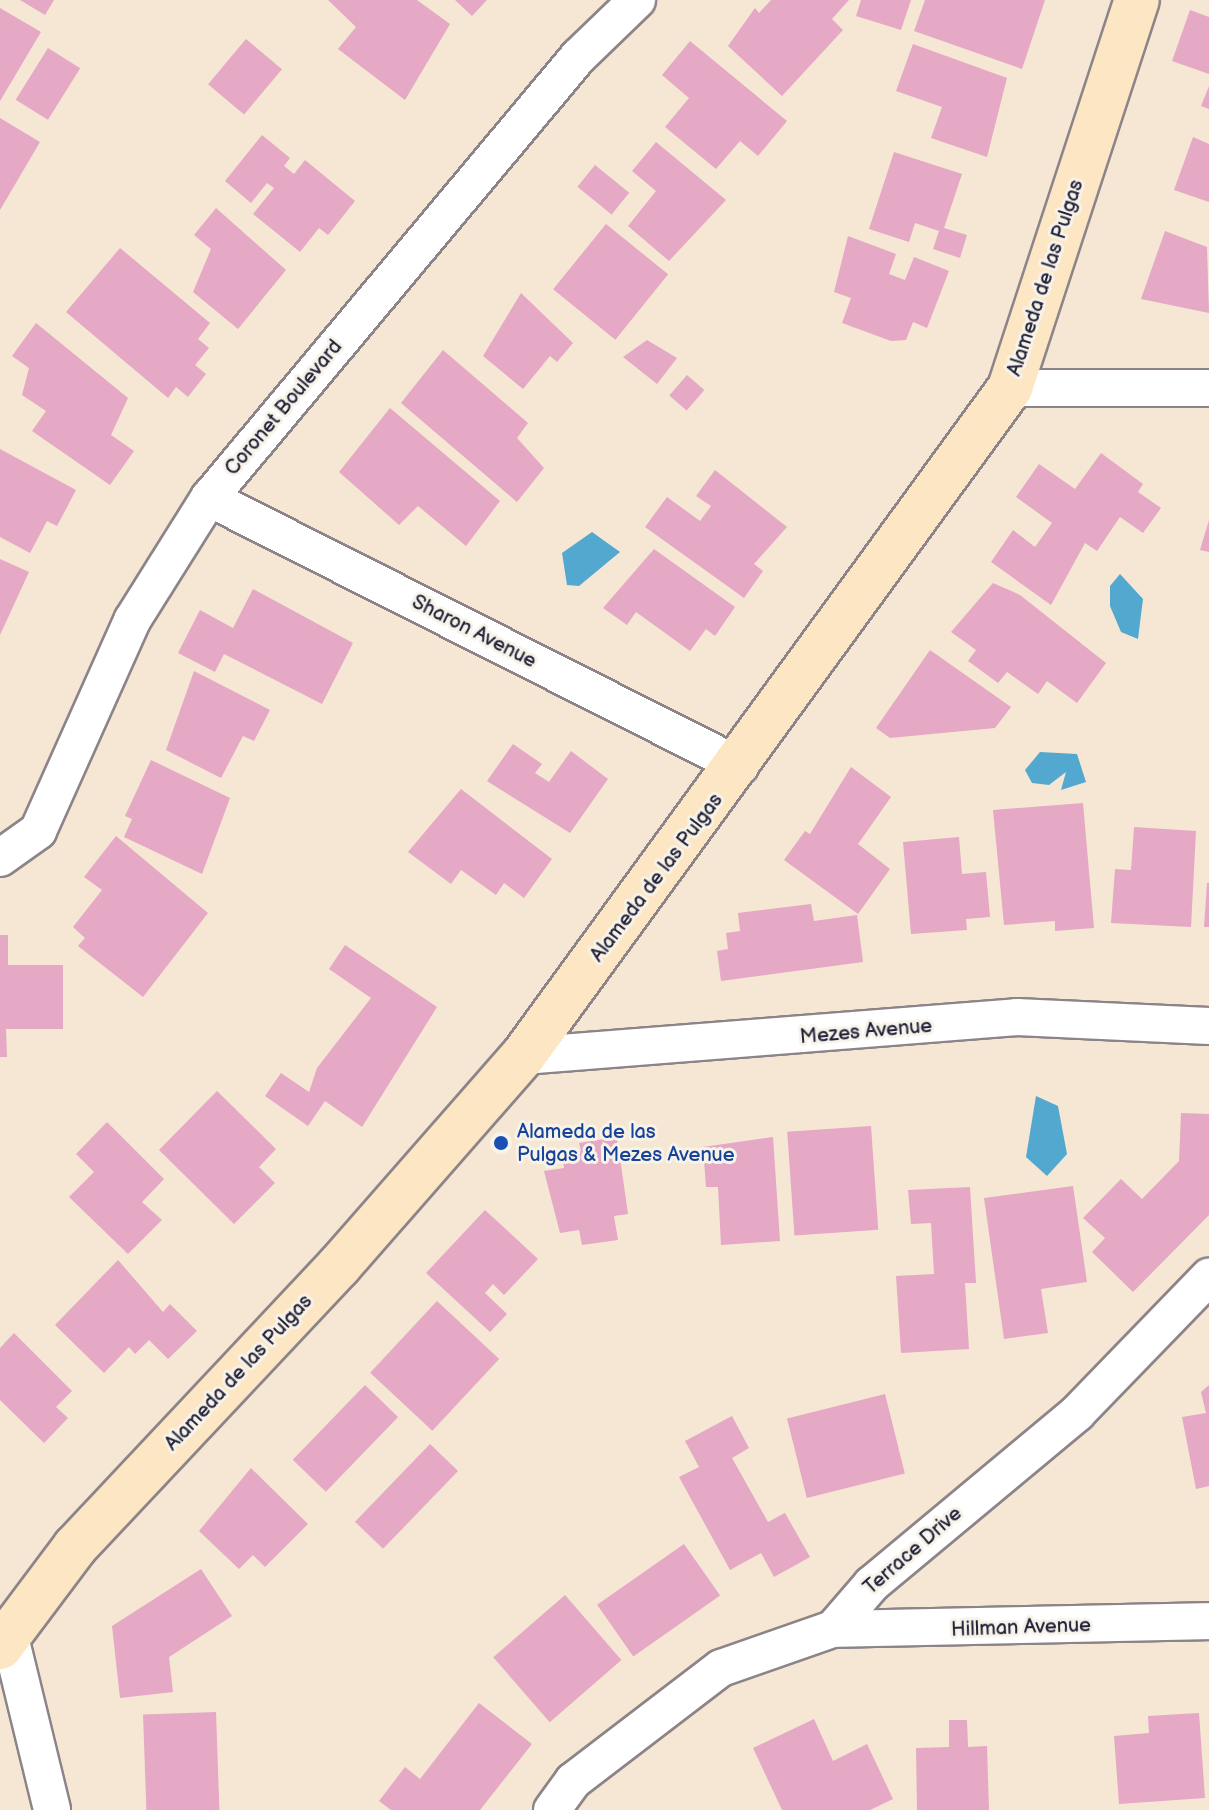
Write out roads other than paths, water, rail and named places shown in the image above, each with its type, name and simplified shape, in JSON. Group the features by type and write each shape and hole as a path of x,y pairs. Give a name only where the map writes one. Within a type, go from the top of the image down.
{"main road":[{"name":"Alameda de las Pulgas","path":"4,1640 75,1547 339,1266 523,1056 740,766 1010,388 1137,0"}],"street":[{"name":"Coronet Boulevard","path":"0,858 38,831 133,619 209,498 578,57 637,0"},
{"path":"1010,388 1209,388"},
{"name":"Sharon Avenue","path":"209,498 740,766"},
{"name":"Mezes Avenue","path":"523,1056 1017,1017 1209,1026"},
{"name":"Terrace Drive","path":"552,1810 573,1781 721,1668 833,1629 872,1584 1077,1413 1209,1277"},
{"name":"Hillman Avenue","path":"833,1629 1209,1621"},
{"path":"4,1640 52,1810"}],"water":[{"path":"592,532 620,552 579,586 567,585 562,553"},
{"path":"1120,574 1143,599 1138,639 1121,632 1110,606 1110,586"},
{"path":"1040,752 1077,754 1086,782 1061,790 1066,772 1049,785 1032,783 1025,770"},
{"path":"1036,1096 1058,1106 1067,1154 1047,1176 1026,1157"}],"place":[{"name":"Alameda de las Pulgas & Mezes Avenue","path":"501,1143"}]}
